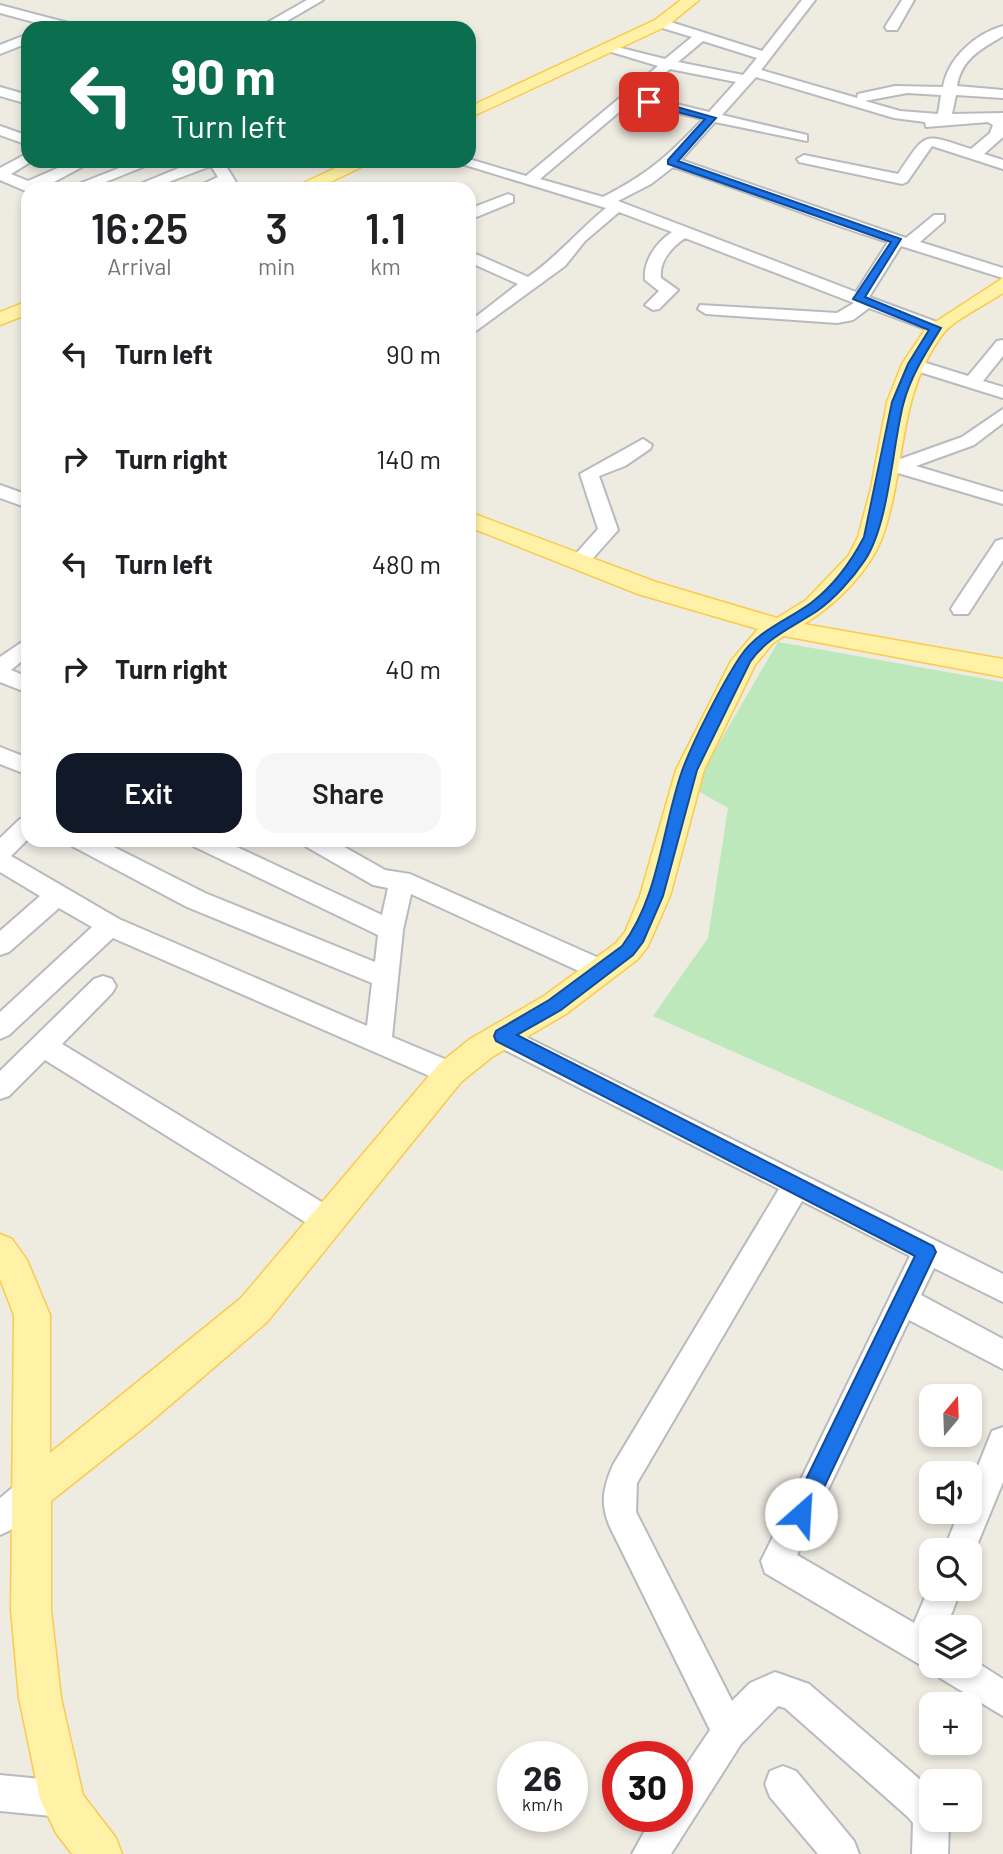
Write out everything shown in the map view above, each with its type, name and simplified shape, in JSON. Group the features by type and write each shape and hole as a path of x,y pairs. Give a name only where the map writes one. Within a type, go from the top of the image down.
{"main road":[{"path":"476,110 661,23 691,0"},
{"path":"316,182 349,168"},
{"path":"29,1494 135,1411 254,1310 450,1073 502,1036 555,1005 627,951 637,938 655,896 690,770 700,744 755,644 778,627 816,606 859,559 870,537 892,469 898,402 914,364 936,328 1003,284"},
{"path":"476,525 647,588 778,627 1003,668"},
{"path":"0,1250 15,1272 32,1315 34,1362 29,1494 30,1610 38,1686 62,1799 71,1818 100,1854"}],"street":[{"path":"278,21 317,0"},
{"path":"476,326 559,263 611,204 671,162 750,76 809,0"},
{"path":"892,27 908,0"},
{"path":"0,9 40,21"},
{"path":"661,23 764,56"},
{"path":"944,119 952,74 968,51 1003,30"},
{"path":"528,181 700,37"},
{"path":"0,50 21,41"},
{"path":"610,47 667,64 750,76 880,111 944,119 997,117 1001,124 997,135 974,154"},
{"path":"863,97 883,91 919,88 1003,94"},
{"path":"0,91 21,98"},
{"path":"628,97 802,138"},
{"path":"932,141 930,125 944,119"},
{"path":"0,130 21,138"},
{"path":"804,159 902,180 926,143 932,141 1003,164"},
{"path":"21,161 0,174 21,184"},
{"path":"671,162 903,242 1003,273"},
{"path":"476,166 611,204 936,328"},
{"path":"42,182 71,168"},
{"path":"93,182 132,168"},
{"path":"155,182 192,168"},
{"path":"476,212 508,199"},
{"path":"706,309 761,315 837,318 847,316 862,300 903,242 939,218"},
{"path":"653,305 670,290 653,279 652,268 667,243 682,232"},
{"path":"476,259 530,284"},
{"path":"972,383 1003,345"},
{"path":"914,364 1003,393"},
{"path":"892,469 968,441 1003,414"},
{"path":"579,562 608,530 589,474 618,462 643,445"},
{"path":"892,469 1003,498"},
{"path":"0,491 21,499"},
{"path":"961,609 1003,545"},
{"path":"21,652 0,671 21,682"},
{"path":"0,755 21,764"},
{"path":"0,852 21,832"},
{"path":"94,847 196,900 385,977"},
{"path":"216,847 391,930"},
{"path":"325,847 381,879 402,880 601,970"},
{"path":"0,861 110,926 450,1073"},
{"path":"378,1042 391,930 402,880"},
{"path":"0,945 57,895"},
{"path":"0,1028 110,926"},
{"path":"0,1088 103,986"},
{"path":"502,1036 1003,1289"},
{"path":"44,1046 328,1221"},
{"path":"729,1732 621,1516 619,1492 625,1476 796,1186"},
{"path":"919,1645 778,1561 927,1252"},
{"path":"903,1301 1003,1356"},
{"path":"965,1538 1003,1442"},
{"path":"0,1519 29,1494"},
{"path":"971,1678 1003,1699"},
{"path":"693,1787 729,1732 762,1696 774,1689 797,1696 919,1802"},
{"path":"783,1784 842,1854"},
{"path":"0,1793 62,1799"},
{"path":"650,1854 664,1832"},
{"path":"930,1854 931,1832"}],"green space":[{"path":"778,642 1003,682 1003,1171 653,1016 708,938 728,808 693,788"}],"route":[{"path":"649,102 711,118 671,162 736,182 836,221 897,241 859,299 936,328 914,364 898,402 870,537 859,559 816,606 778,627 755,644 744,662 700,744 690,770 655,896 637,938 627,951 555,1005 502,1036 927,1252 801,1514"}]}
